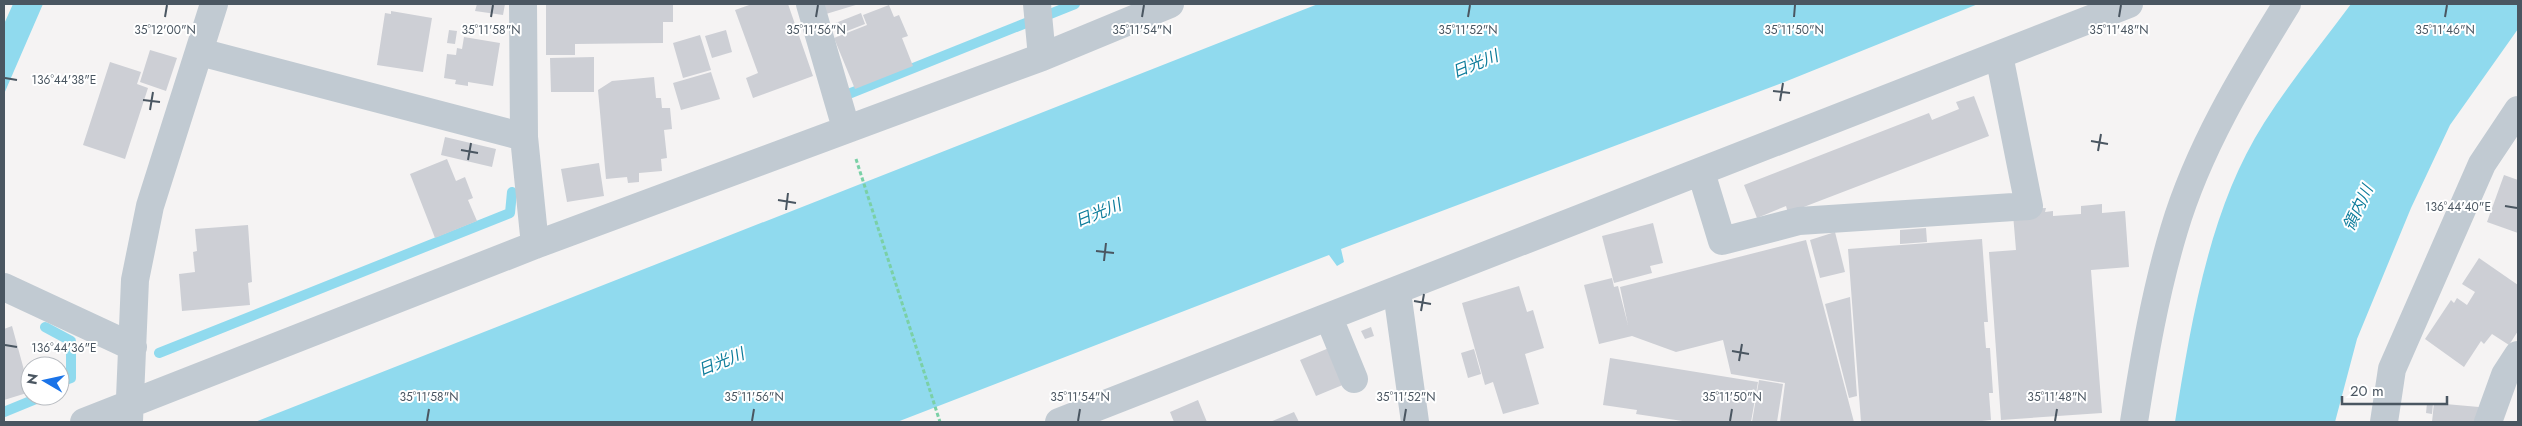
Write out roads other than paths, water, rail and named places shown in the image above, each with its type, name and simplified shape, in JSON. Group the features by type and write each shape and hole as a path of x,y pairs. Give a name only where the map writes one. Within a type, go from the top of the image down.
{"street":[{"path":"129,415 135,280 150,206 214,4"},
{"path":"523,4 524,137 535,245"},
{"path":"810,4 846,128"},
{"path":"1036,4 1042,57"},
{"path":"84,422 129,415 535,245 846,128 1042,57 1170,4"},
{"path":"1059,422 1397,292 2129,4"},
{"path":"2134,422 2148,331 2174,229 2207,146 2243,76 2287,4"},
{"path":"200,52 524,137"},
{"path":"1701,172 1722,241 1799,221 2029,206 1999,55"},
{"path":"2384,422 2392,369 2482,164 2518,110"},
{"path":"4,287 133,347"},
{"path":"1397,292 1415,422"},
{"path":"1328,318 1354,379"},
{"path":"2488,422 2504,375 2518,355"}],"water":[{"path":"13,4 43,4 4,94 4,24"},
{"name":"日光川","path":"1318,4 1978,4 1782,83 1341,249 1344,262 1337,266 1329,255 897,422 255,422"},
{"name":"領内川","path":"2351,4 2518,4 2518,29 2450,125 2411,208 2357,339 2335,422 2175,422 2188,346 2205,268 2229,192 2245,156 2264,123 2295,78"}],"waterway":[{"path":"1045,16 1075,4"},
{"path":"851,93 1026,23"},
{"path":"159,353 510,213 512,192"},
{"path":"45,327 71,341 70,378"},
{"path":"4,412 20,405"}]}
